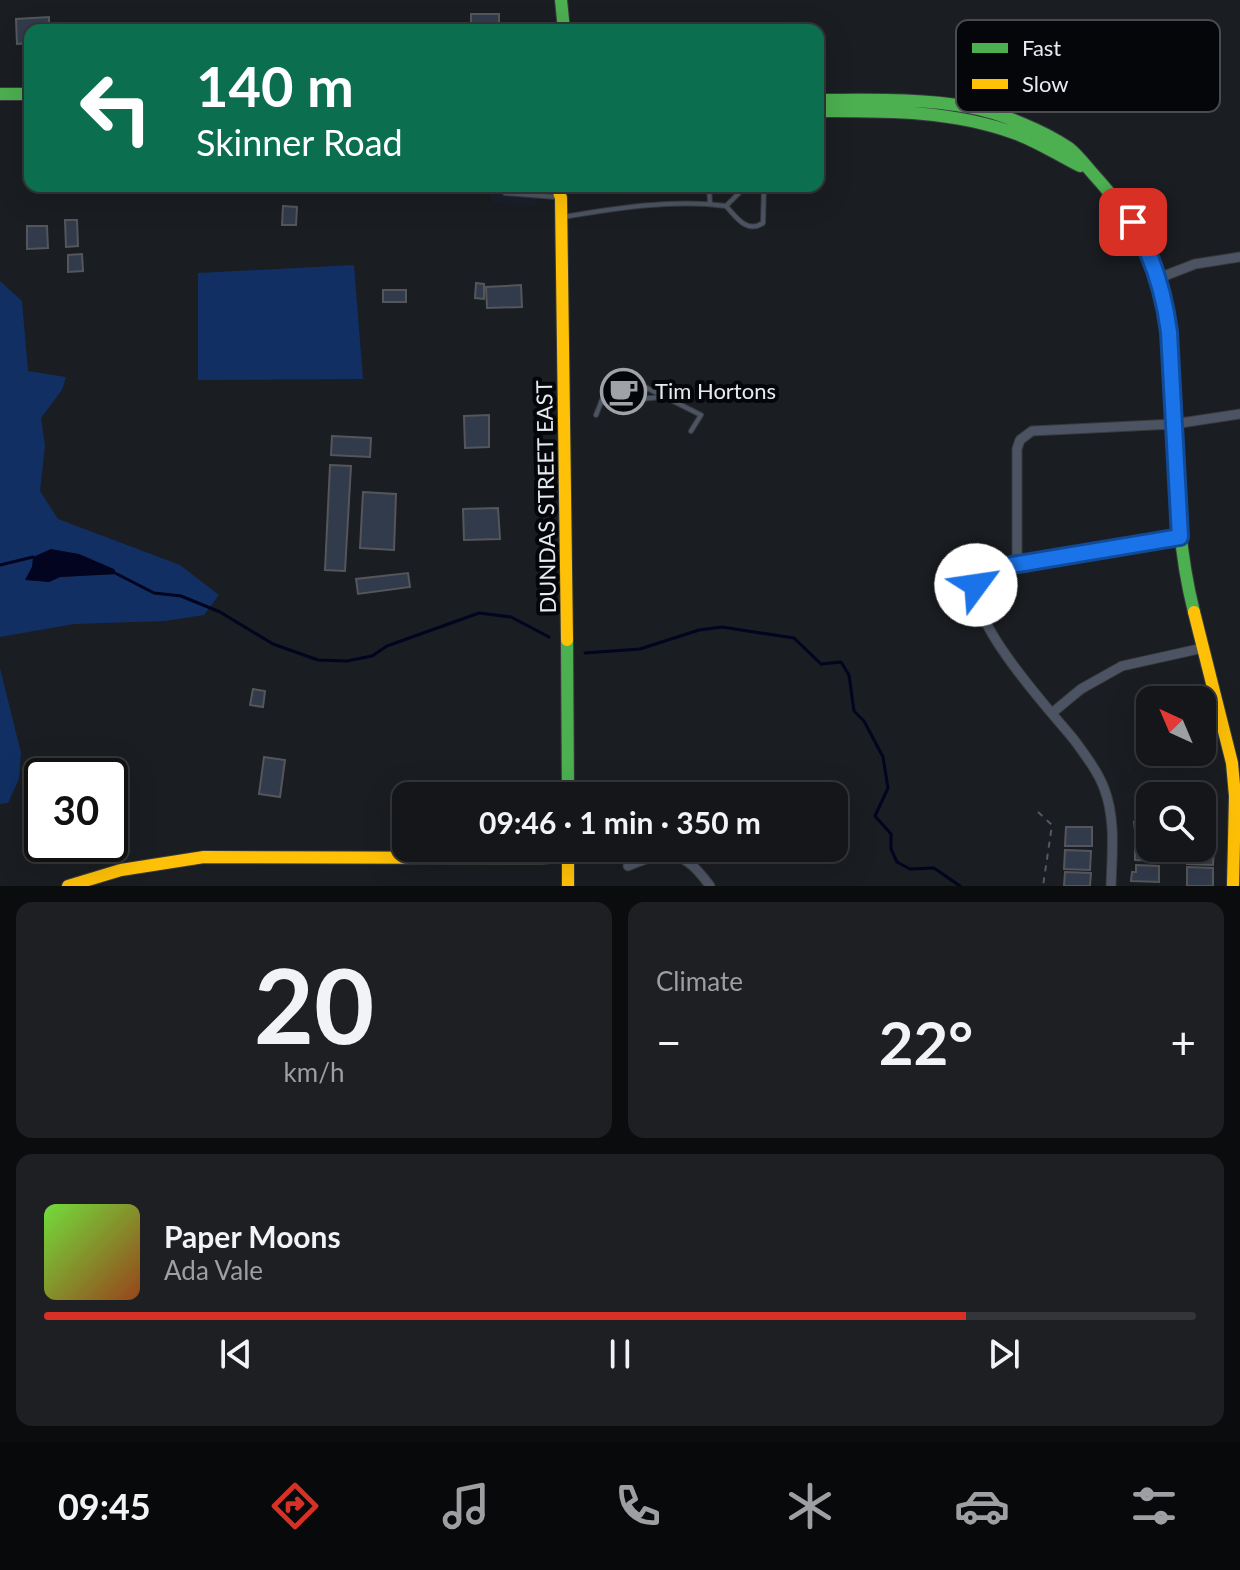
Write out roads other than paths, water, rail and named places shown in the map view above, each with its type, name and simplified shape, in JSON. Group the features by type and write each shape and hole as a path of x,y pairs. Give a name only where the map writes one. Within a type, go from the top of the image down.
{"street":[{"path":"561,0 562,24"},
{"path":"0,94 24,94"},
{"path":"824,100 911,100 956,105"},
{"path":"824,111 913,112 969,120 1035,141 1087,170"},
{"path":"988,112 1007,117 1070,149 1133,222 1159,278 1169,332 1180,537 1189,592 1232,763 1235,796 1233,886"},
{"name":"DUNDAS STREET EAST","path":"561,192 568,782"},
{"path":"1159,278 1195,264 1240,257"},
{"path":"1017,564 1017,449 1025,435 1032,431 1174,424 1240,414"},
{"path":"1111,886 1112,824 1105,789 1095,770 997,644 979,606 976,585 982,574 994,568 1180,537"},
{"path":"1052,713 1081,689 1122,666 1203,648"},
{"path":"628,866 654,855 680,857 694,864 710,886"},
{"path":"68,886 141,865 213,857 392,858"},
{"path":"568,862 568,886"}],"lane":[{"path":"709,192 710,204"},
{"path":"726,206 739,192"},
{"path":"561,218 613,208 710,204 726,206 740,221 751,227 759,227 765,211 764,192"},
{"path":"627,382 635,382 701,415 691,431"},
{"path":"596,415 608,385 618,383"},
{"path":"627,400 665,397"},
{"path":"601,402 618,401"}],"waterway":[{"path":"0,565 33,557"},
{"path":"117,574 154,593 181,596 220,612 273,644 318,660 347,661 372,656 387,646 479,613 511,617 549,637"},
{"path":"585,653 640,649 699,630 722,627 794,638 821,664 841,662 849,675 854,711 864,721 883,757 888,788 875,816 891,834 891,849 897,862 910,869 934,868 960,886"}],"place":[{"name":"Tim Hortons","path":"624,391"}]}
